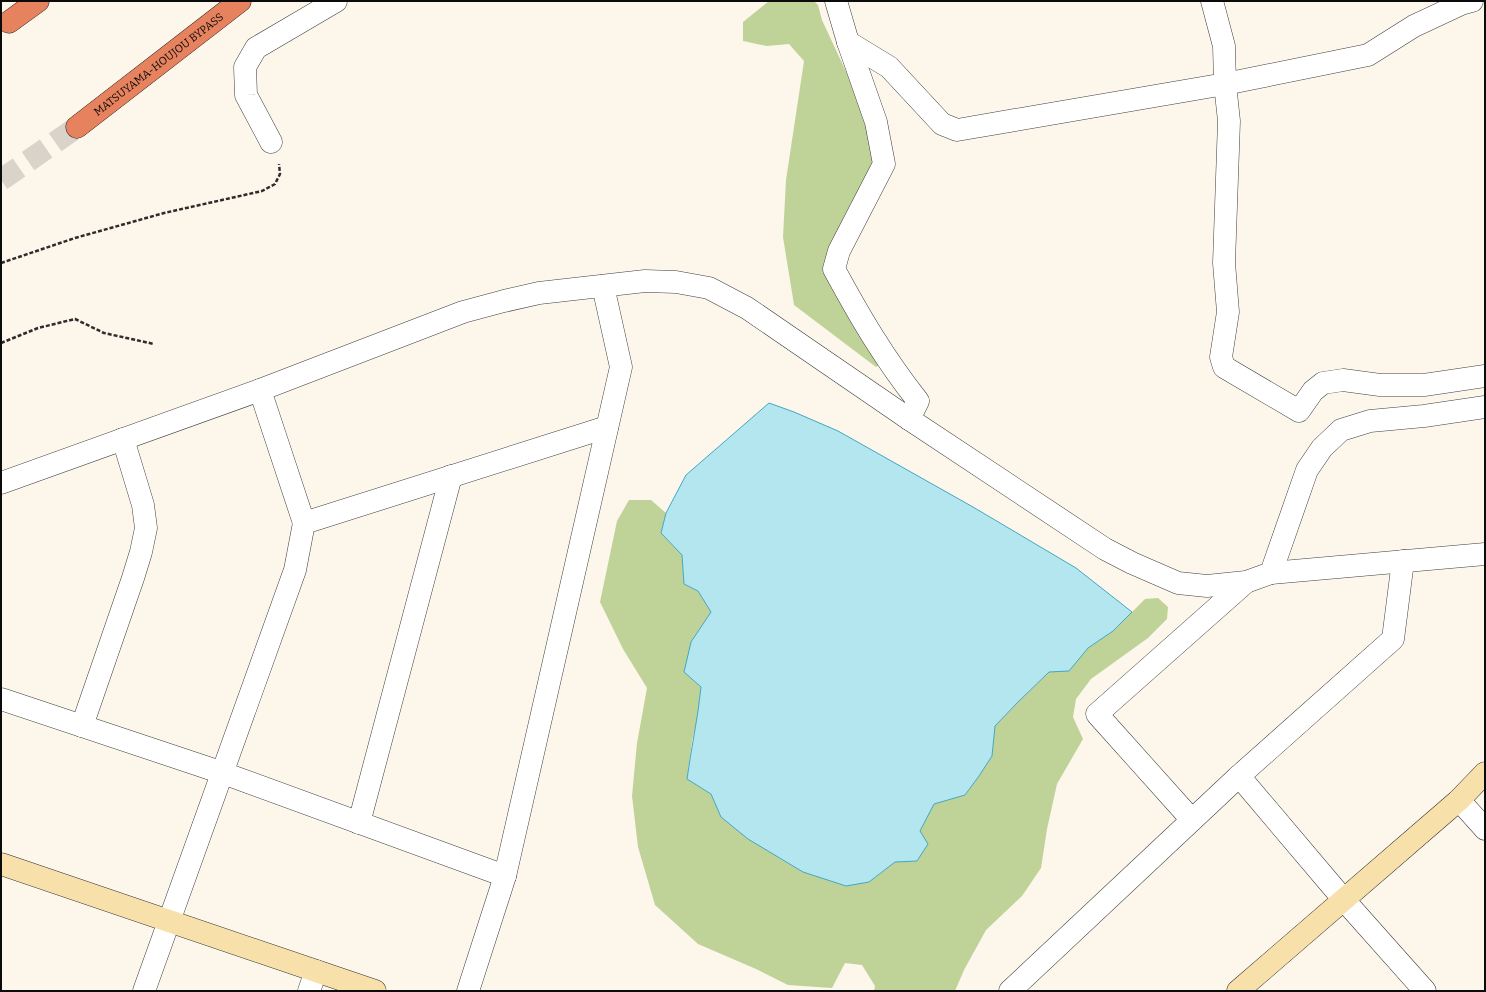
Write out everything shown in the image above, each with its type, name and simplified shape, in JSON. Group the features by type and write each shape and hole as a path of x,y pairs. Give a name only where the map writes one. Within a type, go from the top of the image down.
{"highway":[{"path":"10,22 38,1"},
{"name":"MATSUYAMA-HOUJOU BYPASS","path":"78,127 240,1"}],"street":[{"path":"271,142 246,95 245,67 256,48 336,1"},
{"path":"836,1 848,42 876,122 884,164 839,251 834,269 870,334 895,372 918,401 909,419"},
{"path":"1212,1 1224,46 1225,84 1229,121 1224,263 1228,312 1221,357 1224,368 1299,411 1313,391 1323,383 1343,380 1380,385 1424,385 1485,376"},
{"path":"848,42 889,67 942,124 957,130 1225,84 1368,55 1414,26 1462,4 1472,1"},
{"path":"1,482 260,390 463,312 540,293 645,281 676,282 709,288 747,308 909,419 1105,549 1132,563 1178,583 1207,586 1246,582 1271,573 1403,560 1485,554"},
{"path":"468,991 505,876 621,367 603,286"},
{"path":"144,991 295,570 304,523 260,390"},
{"path":"1271,573 1307,470 1322,448 1341,430 1370,421 1424,416 1485,407"},
{"path":"304,523 607,427"},
{"path":"82,726 135,572 146,528 143,505 123,439"},
{"path":"359,823 451,476"},
{"path":"1010,991 1239,776 1393,639 1403,560"},
{"path":"1192,820 1097,714 1246,582"},
{"path":"1,699 223,774 505,876"},
{"path":"1238,991 1459,800 1485,774"},
{"path":"1239,776 1344,900 1425,991"},
{"path":"1459,800 1485,828"},
{"path":"1,864 168,921 312,981 375,991"}],"path":[{"path":"1,263 75,238 164,213 262,191 275,184 280,174 278,161 271,142"},
{"path":"1,343 38,328 75,319 104,333 154,344"}],"green space":[{"path":"769,1 814,1 818,5 822,20 869,121 876,161 830,260 887,360 876,367 794,305 783,237 786,180 804,61 789,44 767,46 743,41 743,22"},
{"path":"629,500 651,500 666,513 661,533 682,555 684,584 698,591 711,612 691,642 701,687 698,716 692,741 687,779 711,794 721,817 869,882 895,862 918,861 920,831 934,804 965,795 992,756 995,726 1049,672 1069,670 1088,648 1113,631 1145,599 1158,598 1168,607 1167,619 1148,638 1091,679 1076,699 1073,717 1083,739 1057,784 1047,829 1041,868 1022,896 986,930 964,970 955,991 874,991 875,986 862,965 845,963 832,988 788,985 756,969 698,944 655,905 638,847 632,796 637,743 647,688 623,649 600,602 617,521"}],"water":[{"path":"769,403 838,431 973,507 1076,568 1132,612 1113,631 1088,648 1069,671 1049,672 995,726 992,756 965,795 934,804 920,831 928,844 917,861 895,862 869,882 846,886 803,872 748,839 721,817 711,794 687,779 701,687 684,672 691,642 711,612 698,591 684,584 682,555 661,533 666,513 686,475"}],"tunnel":[{"path":"1,180 77,127"}]}
